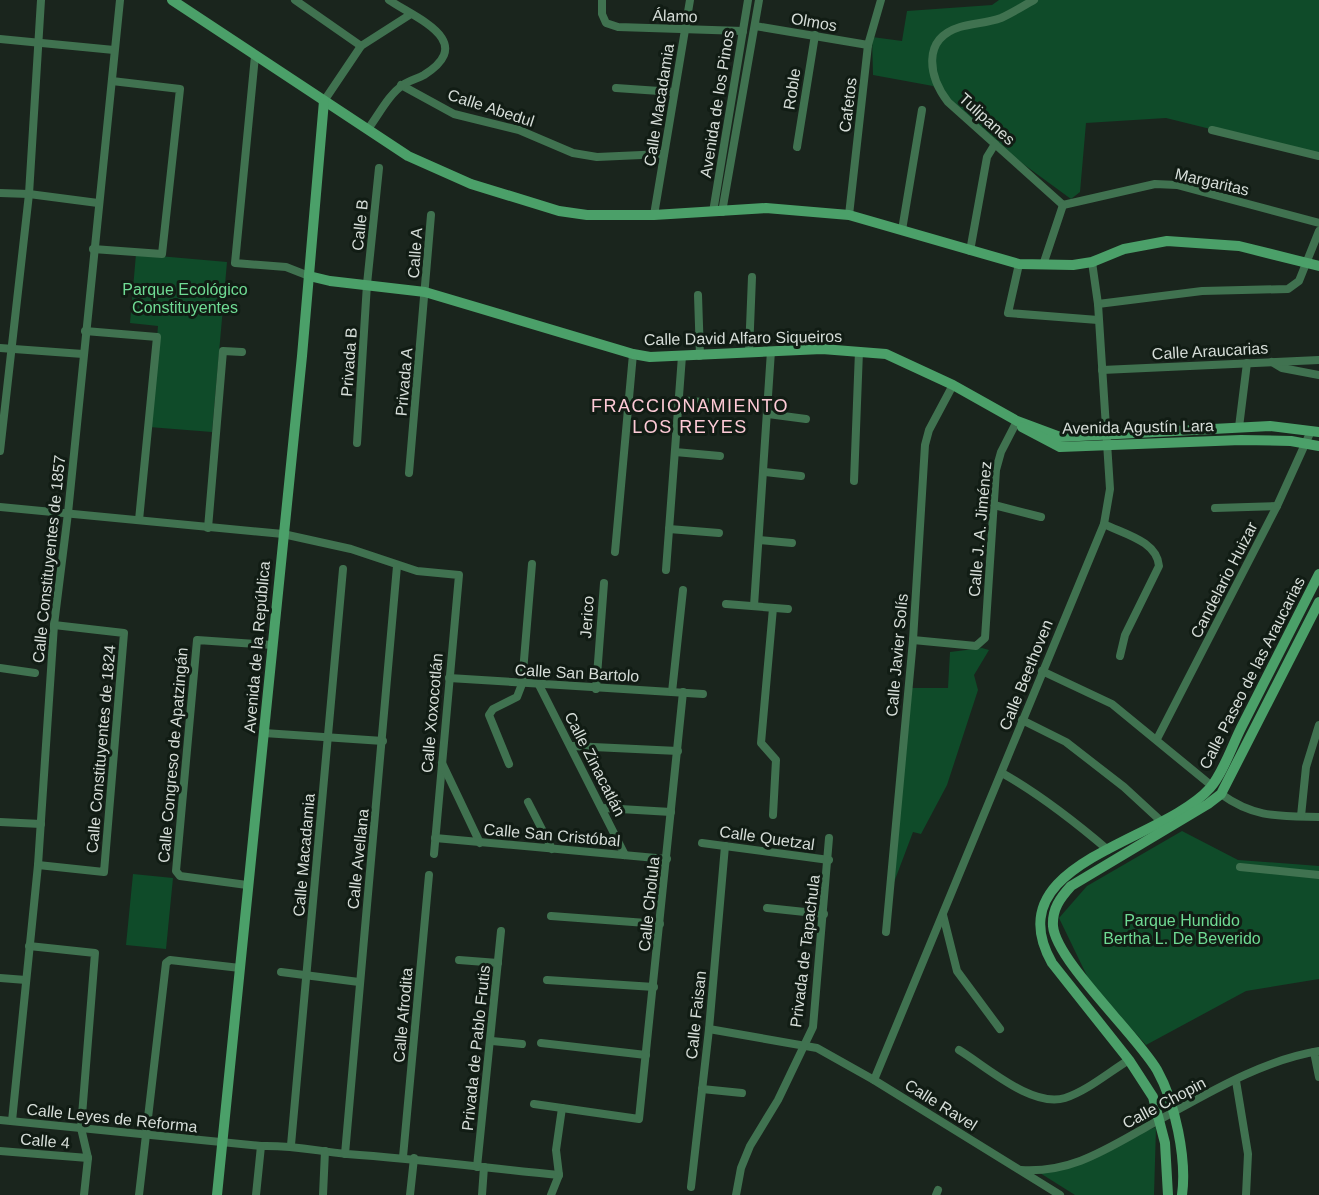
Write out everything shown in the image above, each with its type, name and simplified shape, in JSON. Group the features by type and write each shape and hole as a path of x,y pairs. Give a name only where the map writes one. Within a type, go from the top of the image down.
{"main road":[{"path":"172,0 408,156 438,171 537,204 587,215 654,215 766,208 849,215 1019,264 1092,262 1124,249 1167,241 1239,246 1319,266"},
{"name":"Avenida de la República","path":"217,1195 309,276 324,101"},
{"name":"Calle David Alfaro Siqueiros","path":"309,276 330,281 425,292 633,354 700,356 771,351 859,351 901,359 1017,421"},
{"name":"Avenida Agustín Lara","path":"1017,421 1060,436 1107,439 1306,442 1319,446"},
{"name":"Avenida Agustín Lara","path":"1107,439 1239,427 1270,426 1315,431"},
{"name":"Calle Paseo de las Araucarias","path":"1168,1195 1166,1154 1153,1097 1129,1060 1052,963 1044,948 1040,932 1040,914 1045,898 1066,874 1162,822 1212,786 1319,574"},
{"name":"Calle Paseo de las Araucarias","path":"1182,1195 1174,1114 1167,1091 1148,1056 1065,955 1053,927 1054,913 1059,899 1071,886 1221,794 1319,602"}],"street":[{"path":"0,451 29,194 41,0"},
{"name":"Calle Constituyentes de 1857","path":"12,1121 38,865 54,625 68,513 120,0"},
{"path":"295,0 361,46"},
{"path":"368,129 401,85 424,74 441,60 445,42 442,35 426,21 389,0"},
{"name":"Álamo","path":"602,0 602,14 606,23 618,27 743,31"},
{"name":"Calle Macadamia","path":"654,215 690,0"},
{"name":"Avenida de los Pinos","path":"717,212 748,0"},
{"name":"Avenida de los Pinos","path":"717,212 752,47 759,0"},
{"name":"Cafetos","path":"849,215 868,45 881,0"},
{"path":"1017,10 1018,0"},
{"name":"Tulipanes","path":"1034,0 1000,18 958,28 946,34 937,43 931,56 931,72 948,102 1064,205"},
{"path":"324,101 361,46 411,14"},
{"name":"Olmos","path":"755,26 815,34 868,45"},
{"name":"Roble","path":"797,147 815,34"},
{"path":"0,39 114,50"},
{"path":"741,46 752,47"},
{"path":"255,56 235,263 286,267 309,276"},
{"path":"93,249 162,254 180,89 112,81"},
{"name":"Calle Abedul","path":"401,85 454,114 519,130 573,153 597,157 664,154"},
{"path":"616,88 675,92"},
{"path":"902,230 922,110"},
{"path":"1212,130 1319,156"},
{"path":"970,251 987,157 995,144"},
{"name":"Calle B","path":"367,284 379,168"},
{"name":"Margaritas","path":"1064,205 1155,184 1177,185 1319,223"},
{"path":"0,193 29,194 98,203"},
{"path":"1043,265 1064,205"},
{"name":"Calle A","path":"425,292 431,215"},
{"path":"1098,304 1202,291 1288,289 1299,281 1319,231"},
{"name":"Calle Beethoven","path":"874,1080 1104,524 1110,489 1098,304 1092,262"},
{"path":"1019,264 1008,313 1098,320"},
{"path":"749,352 752,277"},
{"name":"Privada B","path":"357,443 367,284"},
{"name":"Privada A","path":"409,473 425,292"},
{"path":"698,295 700,356"},
{"path":"85,331 157,337 139,520"},
{"path":"0,348 83,354"},
{"path":"208,528 223,351 242,352"},
{"path":"754,606 765,472 771,351"},
{"path":"854,481 859,351"},
{"path":"615,552 633,354"},
{"path":"666,570 682,356"},
{"name":"Calle Araucarias","path":"1102,370 1319,360"},
{"path":"1272,362 1282,368 1319,375"},
{"path":"1239,427 1246,363"},
{"name":"Calle Javier Solís","path":"886,932 913,640 925,445 929,430 952,385"},
{"path":"679,400 727,404"},
{"path":"768,414 806,419"},
{"name":"Calle J. A. Jiménez","path":"913,640 976,646 985,638 996,470 1001,453 1017,421"},
{"name":"Candelario Huizar","path":"1157,739 1277,506 1306,442 1315,431"},
{"path":"675,452 720,456"},
{"path":"765,472 801,476"},
{"path":"994,505 1041,517"},
{"path":"1215,508 1277,506"},
{"path":"0,507 283,534 351,549 397,566"},
{"path":"1104,524 1154,548 1160,566 1125,635 1120,656"},
{"path":"669,530 719,533"},
{"path":"759,540 792,543"},
{"path":"509,764 489,715 493,709 517,697 522,684 532,564"},
{"name":"Calle Xoxocotlán","path":"397,566 459,575 434,854"},
{"name":"Calle Avellana","path":"345,1154 397,566"},
{"name":"Calle Macadamia","path":"291,1145 343,568"},
{"name":"Jerico","path":"596,689 604,583"},
{"path":"672,692 683,590"},
{"path":"726,604 788,609"},
{"path":"772,608 761,743 776,760 773,815"},
{"name":"Calle Constituyentes de 1824","path":"38,865 104,872 124,633 54,625"},
{"name":"Calle Congreso de Apatzingán","path":"248,885 180,876 176,872 197,640 272,645"},
{"path":"0,668 35,673"},
{"path":"1042,671 1103,698 1157,739 1212,786"},
{"name":"Calle San Bartolo","path":"449,678 540,686 703,694"},
{"name":"Calle Zinacatlán","path":"540,686 625,855"},
{"name":"Calle Cholula","path":"562,1108 639,1119 683,692"},
{"path":"1022,720 1066,742 1124,787 1162,822"},
{"path":"1301,816 1306,767 1319,725"},
{"path":"264,732 383,741"},
{"path":"572,746 678,751"},
{"path":"442,761 480,843"},
{"path":"1002,773 1052,803 1108,850"},
{"path":"1221,794 1254,813 1319,817"},
{"path":"528,802 552,849"},
{"path":"603,808 672,812"},
{"path":"0,822 40,824"},
{"name":"Privada de Tapachula","path":"736,1195 741,1168 750,1146 778,1100 813,1027 829,860 829,837"},
{"name":"Calle San Cristóbal","path":"435,838 667,859"},
{"name":"Calle Quetzal","path":"702,843 829,860"},
{"name":"Calle Faisan","path":"691,1187 709,1029 725,846"},
{"path":"1239,867 1319,875"},
{"name":"Calle Afrodita","path":"403,1157 429,875"},
{"path":"767,908 824,914"},
{"path":"943,915 957,971 1000,1029"},
{"path":"551,916 660,924"},
{"name":"Privada de Pablo Frutis","path":"482,1195 481,1167 501,932"},
{"path":"29,946 95,953 81,1128 88,1158 84,1195"},
{"path":"139,1195 148,1135 166,963 170,960 240,968"},
{"path":"459,960 498,963"},
{"path":"281,972 359,982"},
{"path":"0,978 26,981"},
{"path":"547,980 654,987"},
{"name":"Calle Ravel","path":"709,1029 805,1044 874,1080 1060,1195"},
{"path":"492,1041 522,1044"},
{"path":"541,1043 646,1055"},
{"path":"959,1050 1027,1094 1047,1100 1067,1097 1129,1060"},
{"path":"1316,1051 1319,1077"},
{"name":"Calle Chopin","path":"1019,1170 1044,1171 1068,1166 1092,1157 1273,1062 1316,1051"},
{"path":"1236,1081 1248,1154 1246,1195"},
{"path":"702,1089 742,1093"},
{"path":"534,1104 562,1108 556,1150 559,1175 551,1195"},
{"name":"Calle Leyes de Reforma","path":"0,1120 222,1143 261,1146 291,1145 345,1154 414,1158"},
{"path":"256,1195 261,1146"},
{"name":"Calle 4","path":"0,1151 88,1158"},
{"path":"323,1195 325,1151"},
{"path":"410,1195 414,1158 559,1175"}],"green space":[{"path":"999,0 1319,0 1319,156 1166,118 1086,123 1080,192 1071,199 1000,147 933,86 873,75 872,37 902,41 907,11 992,5"},
{"name":"Parque Ecológico Constituyentes","path":"136,254 227,262 212,432 149,427 158,326 130,323"},
{"path":"982,648 989,650 974,675 978,690 947,785 921,834 913,832 893,885 912,688 948,688 950,652"},
{"name":"Parque Hundido Bertha L. De Beverido","path":"1182,831 1238,860 1319,866 1319,979 1246,991 1146,1045 1089,980 1059,918 1087,886"},
{"path":"133,874 173,878 166,949 126,945"},
{"path":"1156,1127 1154,1195 1075,1195 1040,1173"}],"district":[{"name":"FRACCIONAMIENTO LOS REYES","path":"690,416"}]}
